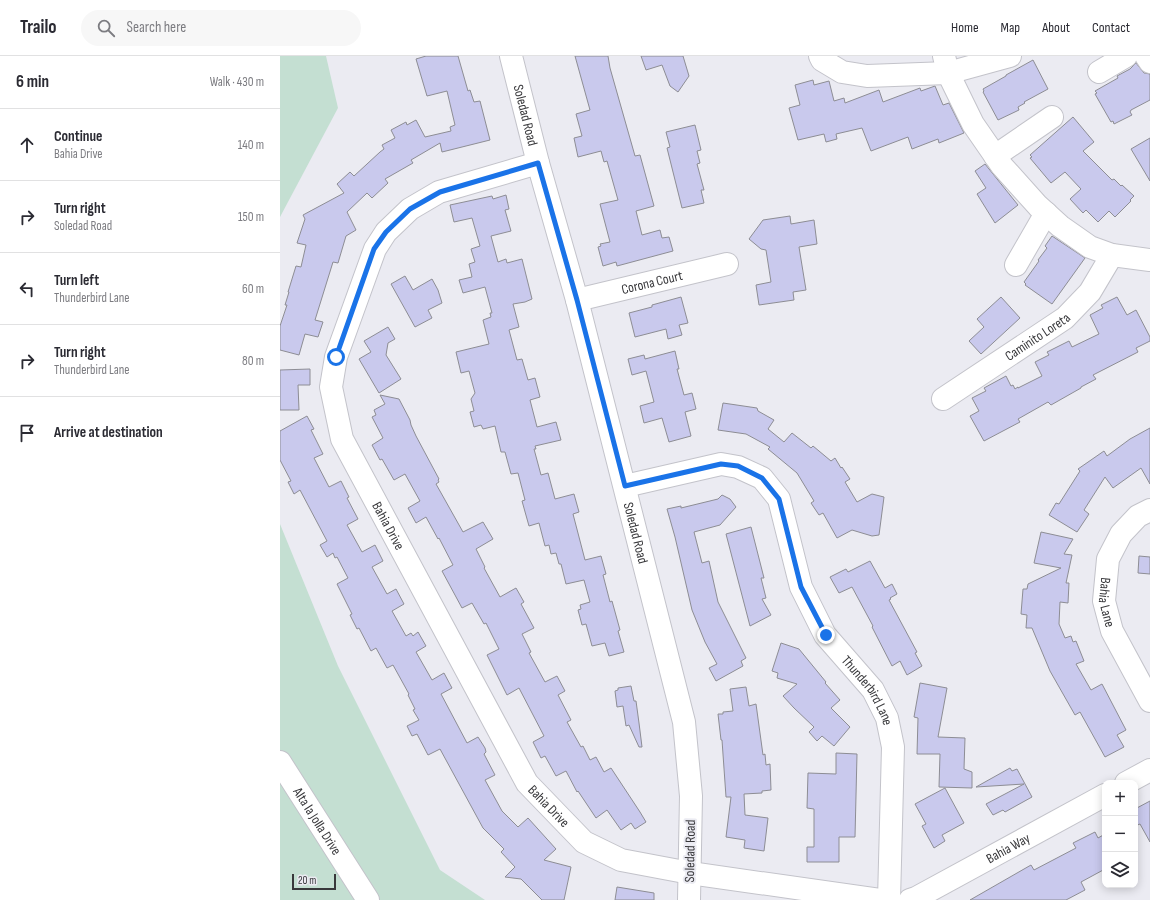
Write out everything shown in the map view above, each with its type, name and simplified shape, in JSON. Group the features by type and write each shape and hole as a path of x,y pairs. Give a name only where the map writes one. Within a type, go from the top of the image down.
{"street":[{"name":"Soledad Road","path":"511,56 538,163 577,300 684,722 691,796 689,900"},
{"path":"820,56 822,60 842,72 867,76 1010,56"},
{"path":"1099,72 1126,56"},
{"path":"1146,56 1150,62"},
{"path":"946,65 973,124 1002,166 1046,213 1060,226 1090,247 1112,255 1150,260"},
{"path":"995,156 1052,117"},
{"name":"Bahia Drive","path":"538,163 440,192 410,209 386,232 374,249 336,357 331,387 342,439 527,783 584,842 621,860 690,873"},
{"path":"1016,266 1046,213"},
{"name":"Caminito Loreta","path":"943,399 1065,318 1090,292 1112,255"},
{"name":"Corona Court","path":"577,300 727,264"},
{"name":"Thunderbird Lane","path":"625,486 721,464 738,466 762,478 779,499 801,587 826,635 874,690 887,718 892,747 889,900"},
{"name":"Bahia Lane","path":"1150,510 1138,516 1121,534 1108,559 1104,601 1112,631 1150,701"},
{"name":"Alta la Jolla Drive","path":"280,762 368,900"},
{"path":"1132,780 1150,770"},
{"name":"Bahia Way","path":"910,900 1102,797"},
{"path":"690,873 880,900"}],"green space":[{"path":"280,56 326,56 338,108 280,217"},
{"path":"280,524 338,666 440,870 485,900 280,900"}],"building":[{"path":"426,56 458,56 468,91 470,90 474,102 480,101 490,140 442,152 440,143 411,160 413,163 385,179 388,183 372,198 367,193 347,212 356,230 346,236 338,263 333,262 315,320 323,322 318,337 305,334 299,355 280,350 280,326 287,305 285,305 288,292 296,266 301,267 306,245 297,243 305,219 303,215 344,193 337,184 350,172 354,176 384,149 382,145 395,138 391,130 406,122 407,125 416,120 425,137 451,131 450,127 455,125 447,91 427,96 416,59"},
{"path":"575,56 608,56 635,156 640,155 654,206 636,211 642,235 660,230 662,238 669,237 673,251 617,266 616,262 603,266 598,247 601,246 600,244 610,242 600,204 618,200 607,161 604,162 601,151 578,157 574,138 582,136 576,114 590,110"},
{"path":"641,56 683,56 689,76 678,92 670,86 662,65 646,70"},
{"path":"1033,60 1048,89 1024,102 1025,103 1018,107 1019,110 998,120 983,92 983,89"},
{"path":"1136,63 1144,73 1150,74 1150,100 1131,110 1130,112 1132,115 1114,124 1113,121 1111,122 1095,94 1097,93 1095,91 1118,78 1117,76 1130,69"},
{"path":"813,80 814,85 829,81 834,101 844,98 845,103 879,90 883,102 920,88 921,91 935,86 943,105 949,103 964,133 939,143 938,139 912,149 908,137 871,151 862,128 836,134 837,139 826,142 824,134 798,140 789,108 800,105 795,85"},
{"path":"1073,117 1094,142 1083,151 1112,180 1114,179 1134,196 1115,217 1109,211 1098,222 1086,210 1083,213 1070,199 1081,189 1065,172 1051,183 1030,158 1032,157 1030,155"},
{"path":"695,125 701,150 697,151 700,163 697,164 704,190 701,190 704,203 682,208 667,148 670,147 666,132"},
{"path":"1150,138 1150,181 1131,149"},
{"path":"985,164 1018,205 995,223 977,194 986,188 975,171"},
{"path":"506,195 509,209 505,210 511,231 491,236 498,262 506,259 507,263 522,259 532,299 513,304 519,327 509,330 517,360 522,359 528,380 535,378 540,397 530,400 537,427 556,422 561,440 535,446 536,449 534,449 541,475 548,473 555,499 574,494 579,512 573,514 585,560 601,556 606,574 603,575 610,602 612,601 620,630 618,631 624,652 609,656 605,643 592,646 586,624 582,625 578,610 581,609 580,605 590,602 584,580 566,584 561,564 559,564 556,553 551,554 549,545 545,546 539,523 529,526 522,501 525,500 518,473 511,474 505,452 501,452 495,426 483,429 481,425 474,427 470,412 474,411 471,399 475,393 469,371 461,373 456,352 489,344 483,320 491,317 490,313 492,313 485,287 463,293 459,280 472,277 469,264 475,262 471,249 480,246 472,218 454,222 450,205 492,196 493,199"},
{"path":"790,216 791,224 814,220 817,244 799,247 806,290 793,292 794,300 759,305 756,285 771,282 766,250 761,249 749,239 763,220"},
{"path":"1052,236 1085,258 1052,304 1025,285 1026,284 1024,282 1047,248 1045,246"},
{"path":"405,276 413,290 432,279 438,290 442,303 428,310 432,318 415,327 391,284"},
{"path":"681,297 688,323 679,325 682,335 668,339 666,329 635,337 629,313"},
{"path":"1001,297 1020,318 981,354 969,341 984,327 977,319"},
{"path":"1117,297 1127,315 1136,310 1150,337 1150,341 1136,348 1138,352 1093,375 1096,379 1051,405 1048,402 1018,419 1020,422 984,441 970,416 979,411 972,398 986,391 984,388 1006,376 1011,386 1013,385 1015,389 1042,376 1035,362 1049,355 1047,352 1069,341 1072,347 1099,334 1090,315 1103,308 1101,305"},
{"path":"388,327 395,339 388,343 386,355 401,379 379,393 359,359 371,352 364,341"},
{"path":"675,351 679,369 677,369 684,395 692,393 696,409 685,412 691,436 669,442 662,418 644,423 640,406 654,402 646,371 632,375 628,359 644,355 645,359"},
{"path":"310,369 310,385 298,385 299,410 280,410 280,370"},
{"path":"380,395 399,399 410,420 416,436 439,479 439,482 436,484 463,532 483,522 493,539 476,549 485,567 484,568 500,597 516,588 524,602 521,604 534,628 522,634 531,652 529,653 545,682 557,676 565,691 558,695 571,720 567,722 581,747 583,746 590,760 596,757 604,772 611,768 640,812 646,822 635,829 631,823 621,830 607,810 596,818 578,791 577,792 566,771 556,776 545,756 541,758 533,742 544,736 519,688 507,695 487,655 499,649 486,623 484,624 472,603 462,608 442,571 453,565 439,538 438,539 426,517 416,523 408,508 420,501 405,474 394,480 382,459 380,460 372,445 383,438 372,417 376,415 374,410 385,404"},
{"path":"723,403 757,408 758,411 774,420 768,429 784,442 792,433 811,448 813,446 831,461 835,458 850,479 845,482 857,502 872,494 884,497 879,535 872,536 852,530 837,538 823,513 819,515 811,503 814,501 797,473 768,449 770,447 746,434 718,430"},
{"path":"307,416 314,429 311,430 323,454 314,458 329,487 341,481 349,497 347,498 358,519 347,525 362,552 375,545 383,561 372,567 387,594 396,589 404,604 392,611 406,636 411,633 413,636 418,632 426,646 416,652 432,680 444,673 452,688 441,694 467,743 478,737 485,748 486,752 484,754 495,775 485,780 502,811 518,827 528,818 556,849 544,860 571,867 564,900 542,900 521,879 505,877 515,867 501,852 504,849 483,828 440,749 428,755 417,734 412,736 407,726 419,720 413,710 415,709 408,695 409,694 393,665 387,668 376,648 371,651 359,628 357,629 350,615 352,614 337,584 348,578 337,557 335,558 333,553 327,557 320,545 327,541 300,490 294,494 288,482 291,481 280,460 280,431"},
{"path":"1150,428 1150,484 1141,468 1113,488 1105,477 1084,510 1089,514 1077,532 1049,515 1056,503 1059,504 1080,471 1078,469 1104,451 1107,456 1130,439"},
{"path":"722,495 730,499 736,507 720,525 694,532 702,563 709,561 718,602 746,658 741,661 743,666 716,681 709,668 717,664 705,642 692,610 667,509 681,506 681,508 718,499"},
{"path":"751,527 764,578 761,578 766,598 762,599 771,615 750,626 726,534"},
{"path":"1041,532 1073,539 1064,554 1072,555 1066,583 1069,583 1068,603 1060,602 1059,624 1065,638 1071,636 1073,642 1076,641 1084,661 1076,664 1091,690 1102,684 1126,730 1117,735 1124,747 1105,757 1080,712 1075,715 1050,671 1032,628 1026,628 1027,615 1021,614 1023,589 1027,589 1028,584 1061,568 1034,563"},
{"path":"1139,556 1150,557 1150,574 1138,573"},
{"path":"870,561 885,588 892,584 897,594 889,600 917,652 915,653 922,666 907,675 900,661 892,666 852,587 839,593 830,577 846,569 848,572"},
{"path":"781,643 799,649 840,700 831,708 850,727 834,746 822,736 817,741 809,732 814,727 783,696 797,684 777,678 778,673 772,671"},
{"path":"920,683 947,688 938,737 965,738 964,769 972,772 972,788 939,787 940,754 917,754 918,718 914,717"},
{"path":"631,686 634,701 636,701 642,747 639,747 629,725 626,726 623,706 617,707 615,691 618,690 618,688"},
{"path":"746,687 749,706 756,704 763,755 765,754 766,765 770,764 771,790 762,791 762,793 744,794 745,815 768,818 764,851 744,848 745,840 726,837 731,797 726,797 722,740 718,714 733,711 730,689"},
{"path":"836,753 857,754 855,837 839,837 839,862 807,862 807,847 814,847 814,809 807,808 808,773 836,774"},
{"path":"1010,768 1012,771 1017,769 1032,797 1005,812 1003,810 993,815 986,804 1024,784 976,787"},
{"path":"945,788 964,823 942,835 945,841 934,848 922,826 926,824 915,804"},
{"path":"1150,801 1150,842 1140,824 1138,825 1138,807"},
{"path":"1095,832 1098,838 1102,836 1102,871 1081,882 1085,890 1066,900 970,900 1031,865 1034,870 1076,848 1073,843"},
{"path":"617,887 654,893 654,900 615,900"}],"route":[{"path":"336,357 374,249 386,232 410,209 440,192 538,163 577,300 625,486 721,464 738,466 762,478 779,499 801,587 826,635"}]}
